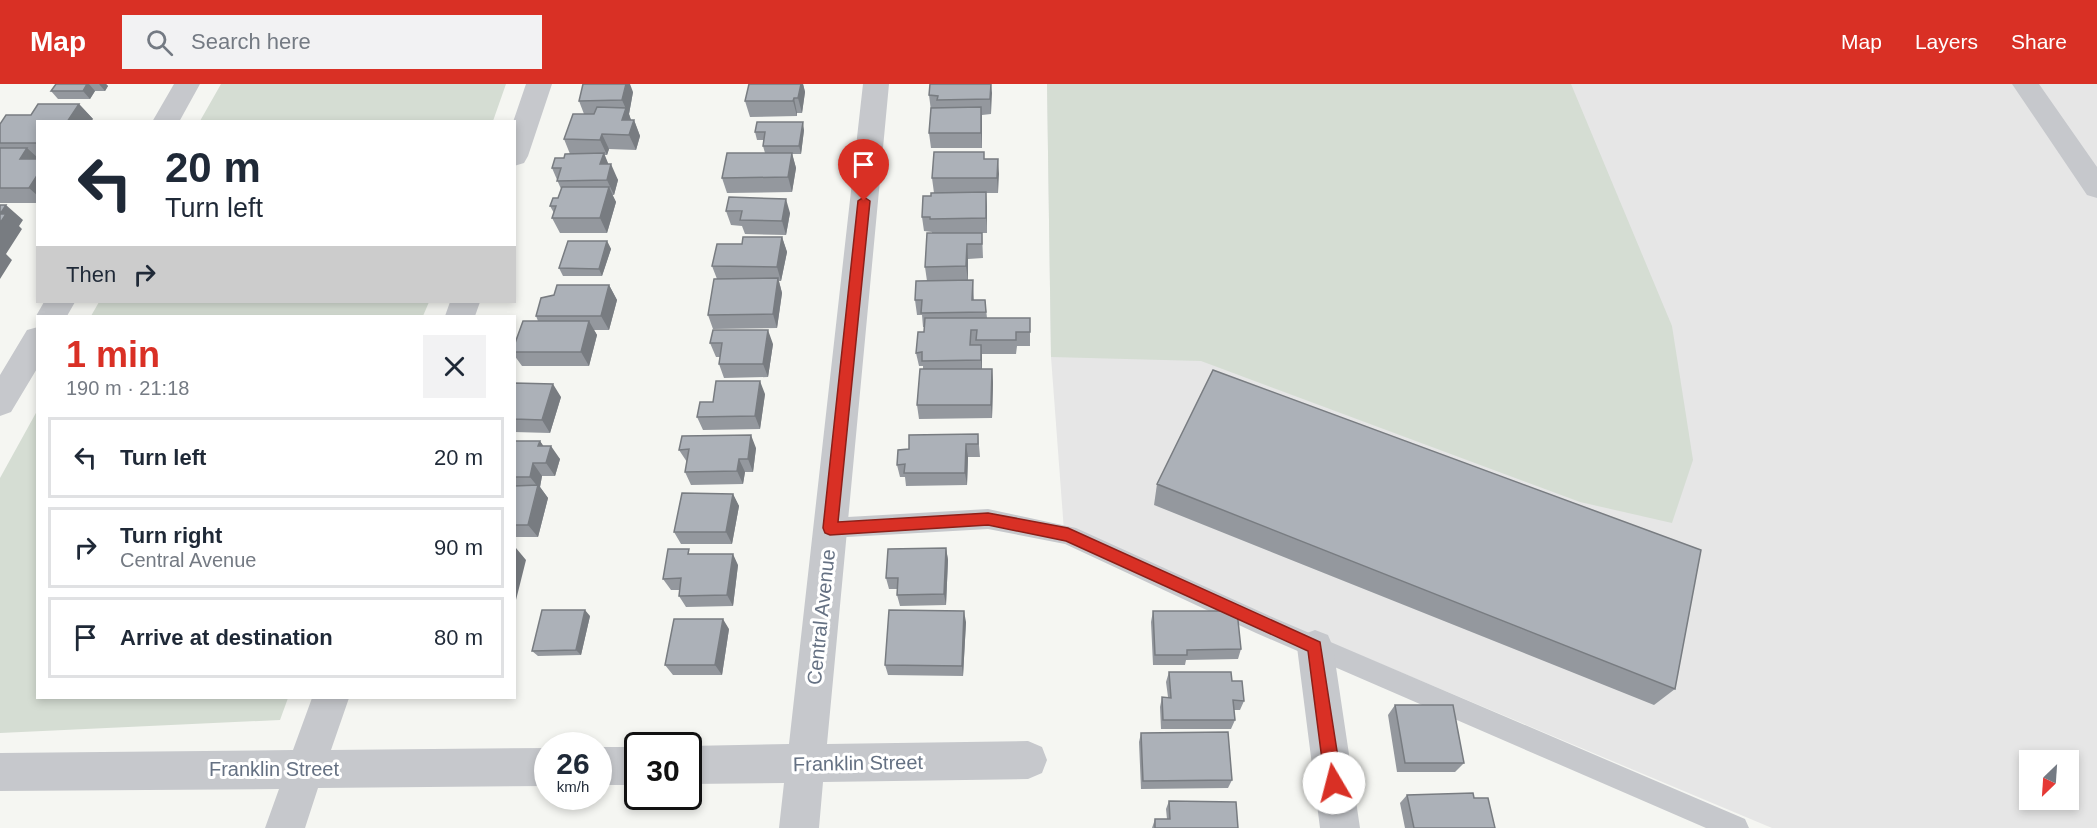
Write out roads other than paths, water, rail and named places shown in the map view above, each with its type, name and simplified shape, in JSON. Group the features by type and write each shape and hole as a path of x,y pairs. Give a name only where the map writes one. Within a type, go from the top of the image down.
{"street":[{"path":"166,120 187,84"},
{"path":"516,150 539,84"},
{"name":"Central Avenue","path":"799,828 876,84"},
{"path":"2025,84 2097,188"},
{"path":"0,404 36,342"},
{"path":"1315,647 1340,828"},
{"path":"285,828 330,699"},
{"name":"Franklin Street","path":"702,765 1028,760"},
{"name":"Franklin Street","path":"0,772 534,766"}],"lane":[{"path":"830,528 988,519 1068,535 1315,647 1736,828"}]}
